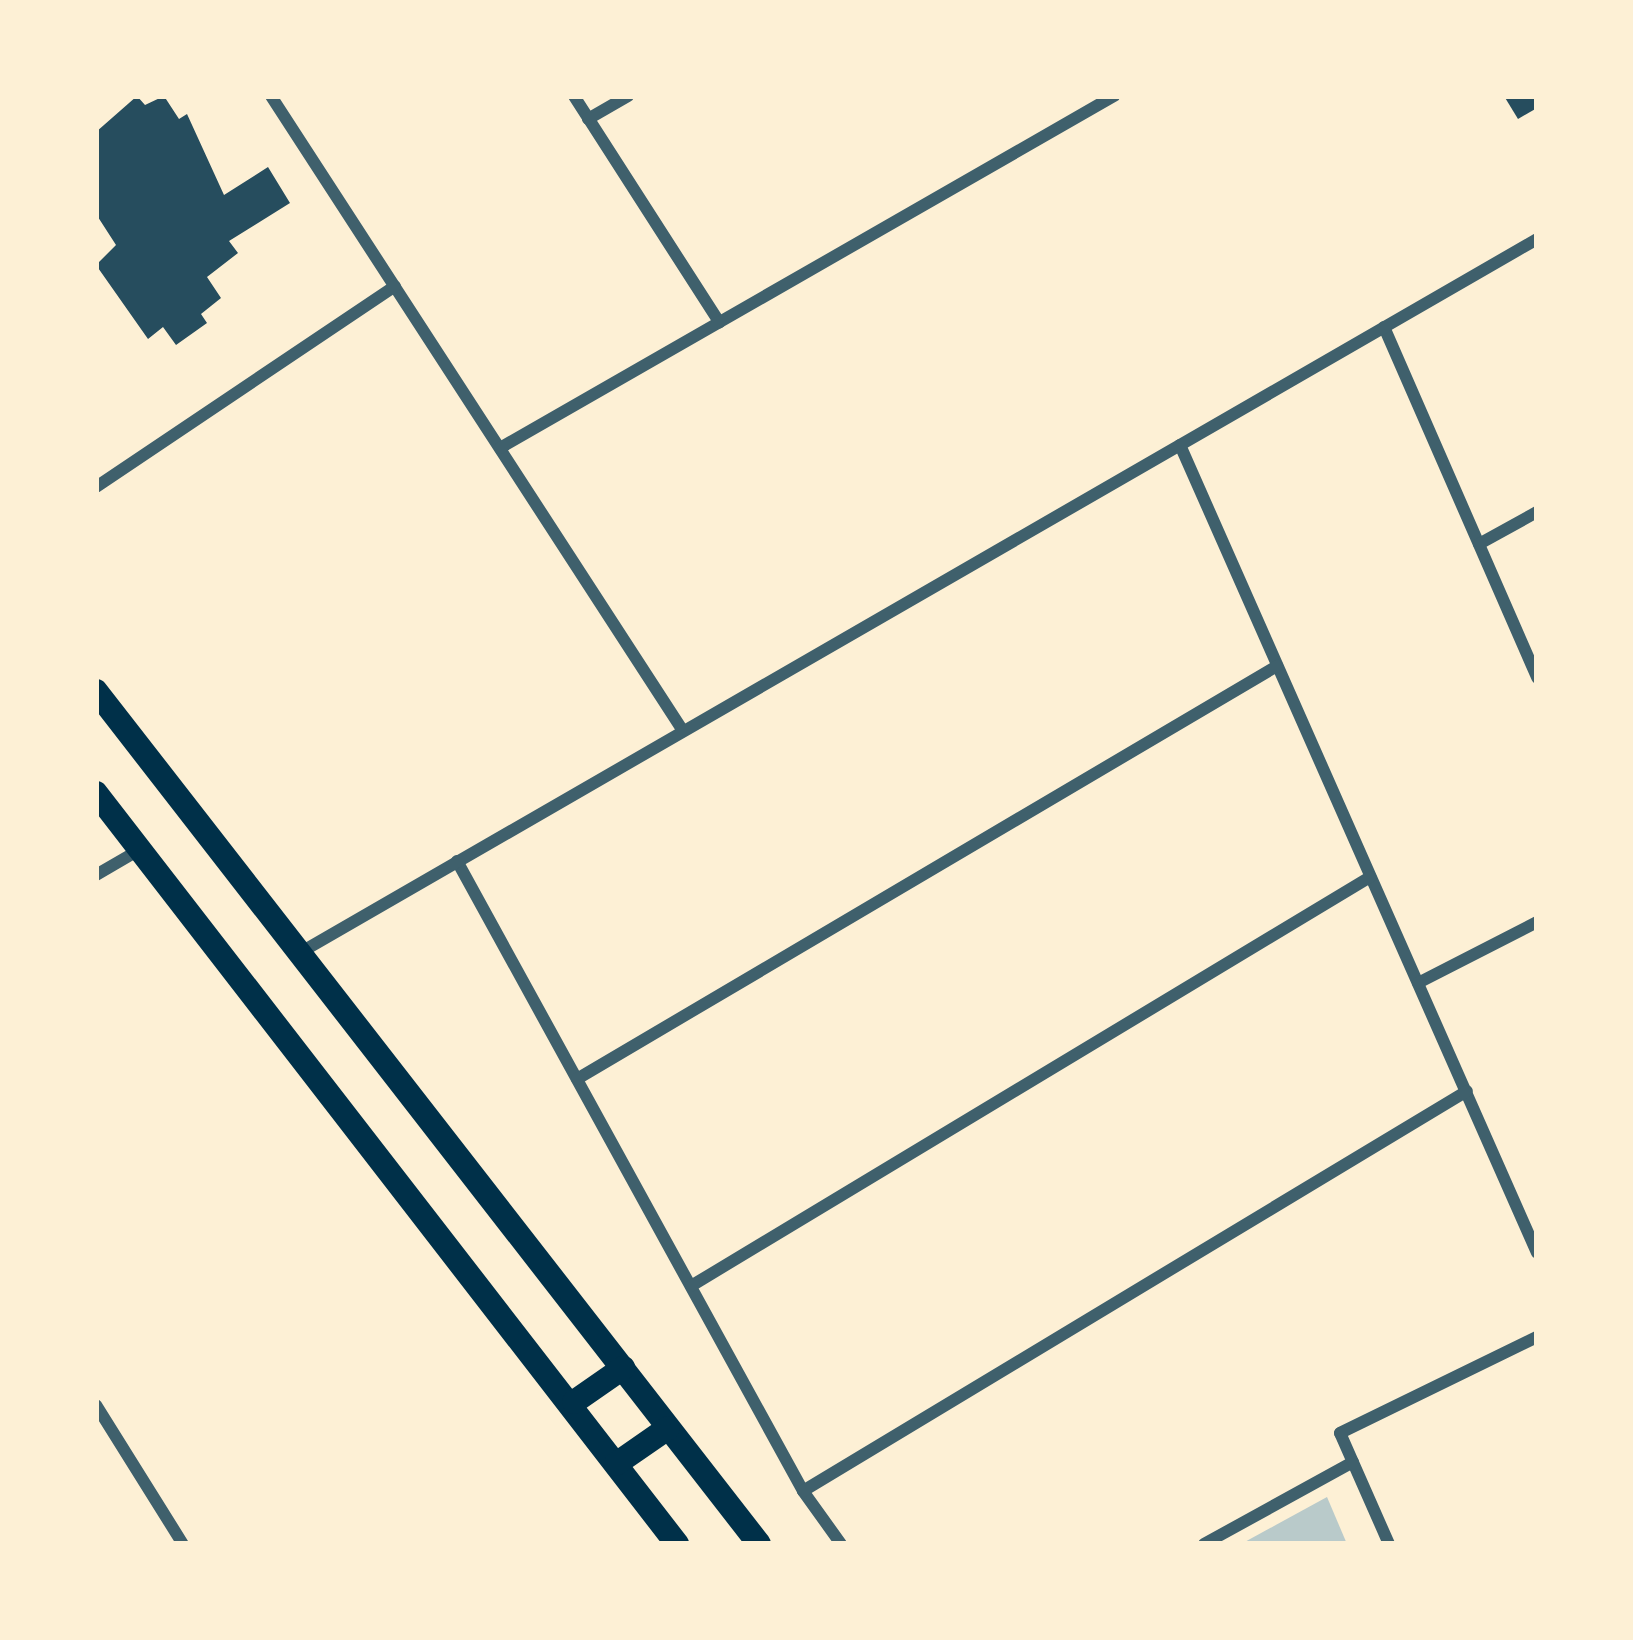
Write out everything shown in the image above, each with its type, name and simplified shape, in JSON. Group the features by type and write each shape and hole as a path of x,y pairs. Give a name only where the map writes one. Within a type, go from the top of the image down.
{"main road":[{"path":"96,691 294,955 759,1544"},
{"path":"96,793 574,1402 677,1544"},
{"path":"574,1402 622,1368"},
{"path":"616,1464 668,1428"}],"street":[{"path":"271,96 683,731"},
{"path":"574,96 719,322"},
{"path":"589,119 628,96"},
{"path":"500,448 1114,96"},
{"path":"294,955 1537,239"},
{"path":"96,487 394,286"},
{"path":"1384,327 1537,678"},
{"path":"1180,445 1537,1252"},
{"path":"1479,544 1537,512"},
{"path":"577,1079 1276,666"},
{"path":"96,875 140,850"},
{"path":"457,861 803,1491 842,1544"},
{"path":"691,1286 1370,877"},
{"path":"1418,983 1537,922"},
{"path":"803,1491 1467,1091"},
{"path":"1389,1544 1340,1433 1537,1337"},
{"path":"96,1405 183,1544"},
{"path":"1204,1544 1353,1462"}],"shaded area":[{"path":"1327,1497 1347,1544 1241,1544"}],"building":[{"path":"137,96 145,105 164,96 179,119 187,114 224,195 268,167 290,203 229,241 238,253 207,277 221,298 201,314 207,323 176,345 163,327 148,339 96,265 116,245 96,214 96,132"},
{"path":"1504,96 1537,96 1537,108 1518,119"}]}
